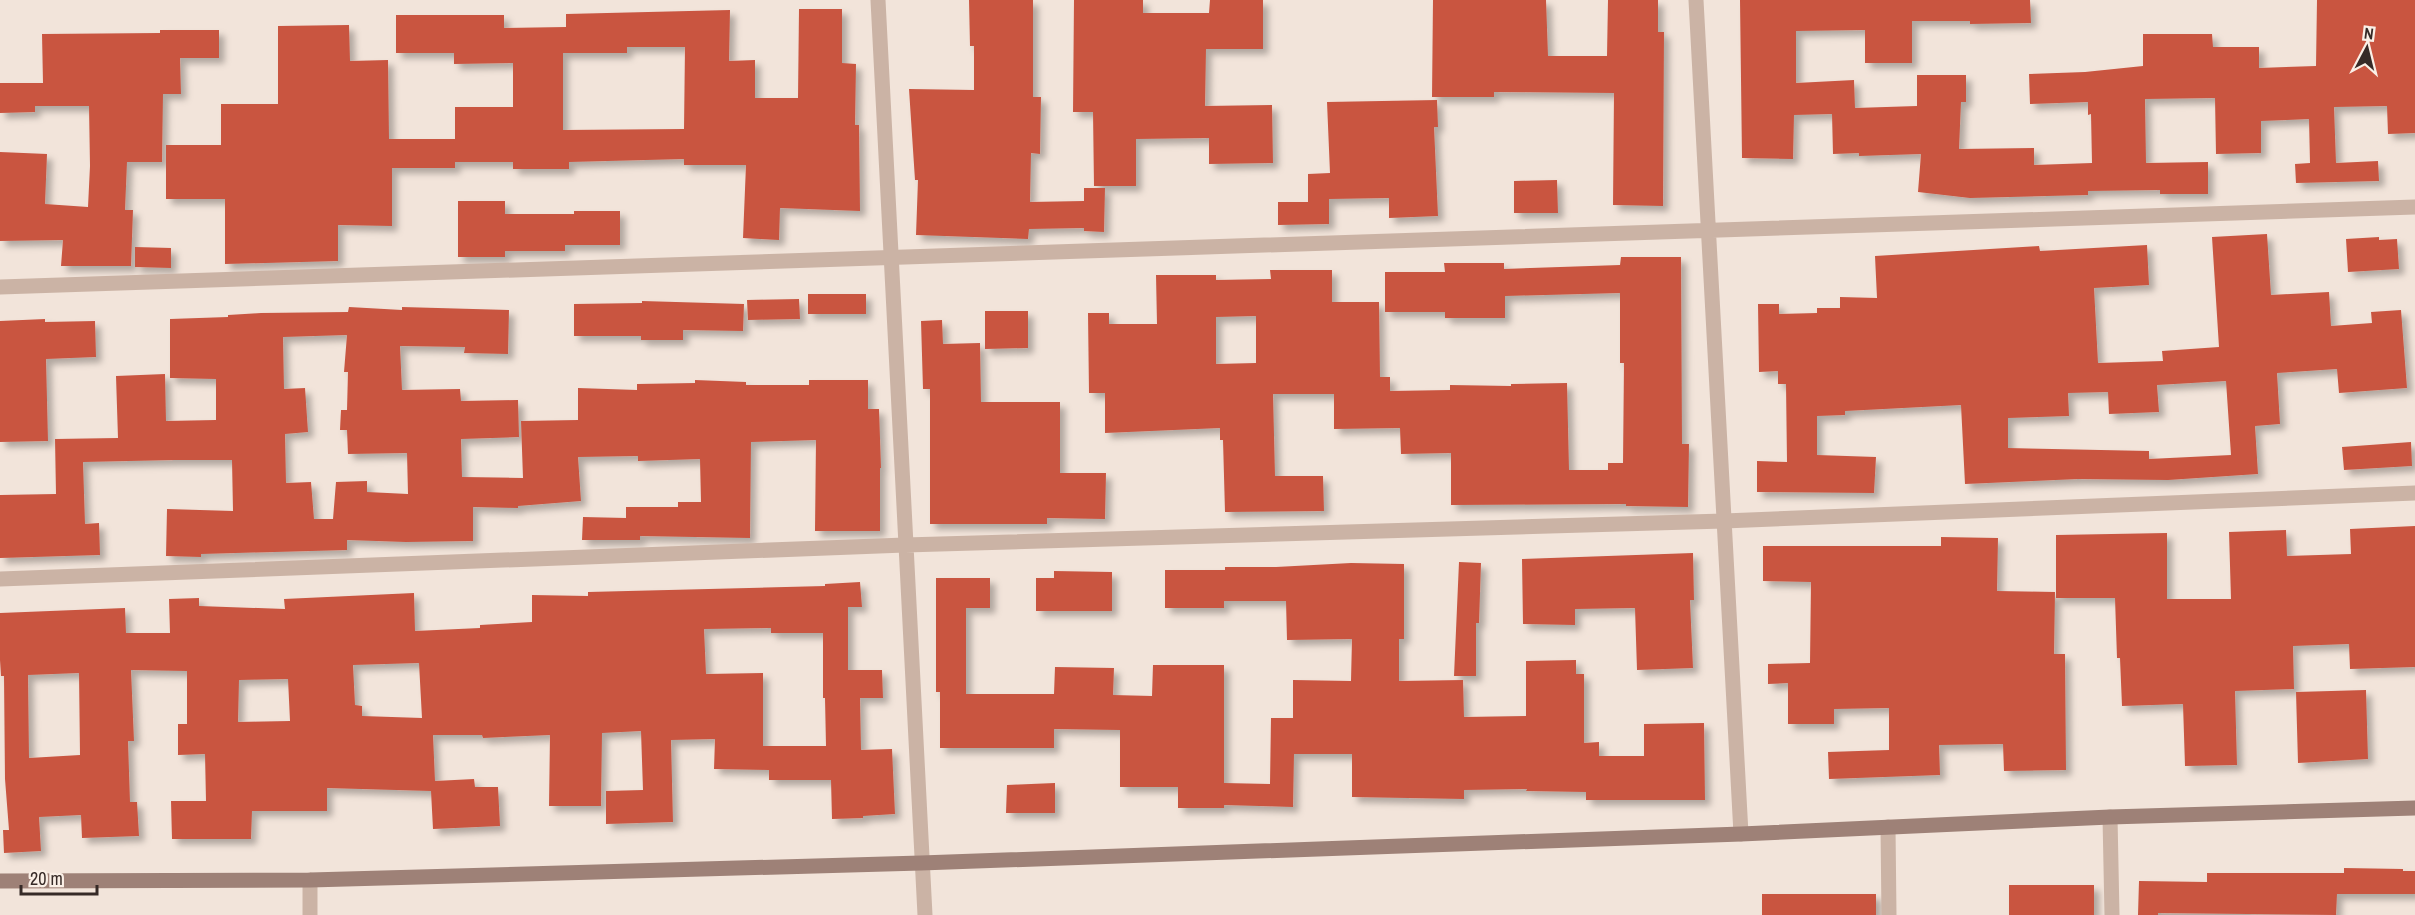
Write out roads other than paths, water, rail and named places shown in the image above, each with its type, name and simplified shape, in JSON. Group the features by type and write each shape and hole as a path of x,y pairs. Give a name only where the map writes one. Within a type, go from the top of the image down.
{"street":[{"path":"878,0 925,915"},
{"path":"1696,0 1741,834"},
{"path":"0,287 2415,207"},
{"path":"0,579 905,544 1724,521 2415,493"},
{"path":"0,881 310,880 921,862 1741,834 2110,817 2415,808"},
{"path":"2110,817 2112,915"},
{"path":"1888,827 1889,915"},
{"path":"310,880 310,915"}]}
